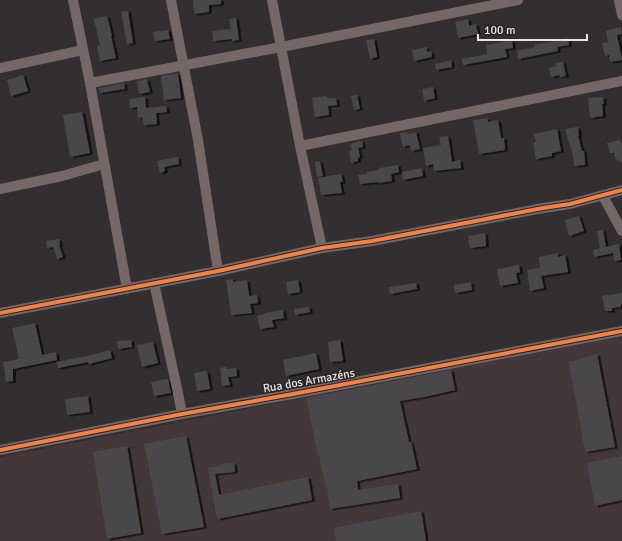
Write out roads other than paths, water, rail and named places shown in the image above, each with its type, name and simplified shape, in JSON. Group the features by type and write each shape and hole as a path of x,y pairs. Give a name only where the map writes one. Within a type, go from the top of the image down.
{"street":[{"path":"73,0 90,83 127,289"},
{"path":"171,0 207,197 218,271"},
{"path":"272,0 300,146 322,248"},
{"path":"90,83 518,0"},
{"path":"619,0 622,15"},
{"path":"0,68 83,50"},
{"path":"300,146 622,81"},
{"path":"0,189 62,176 104,164"},
{"path":"0,313 218,271 322,248 372,241 570,204 622,190"},
{"path":"603,196 622,231"},
{"path":"154,283 182,414"},
{"name":"Rua dos Armazéns","path":"0,450 622,331"}]}
